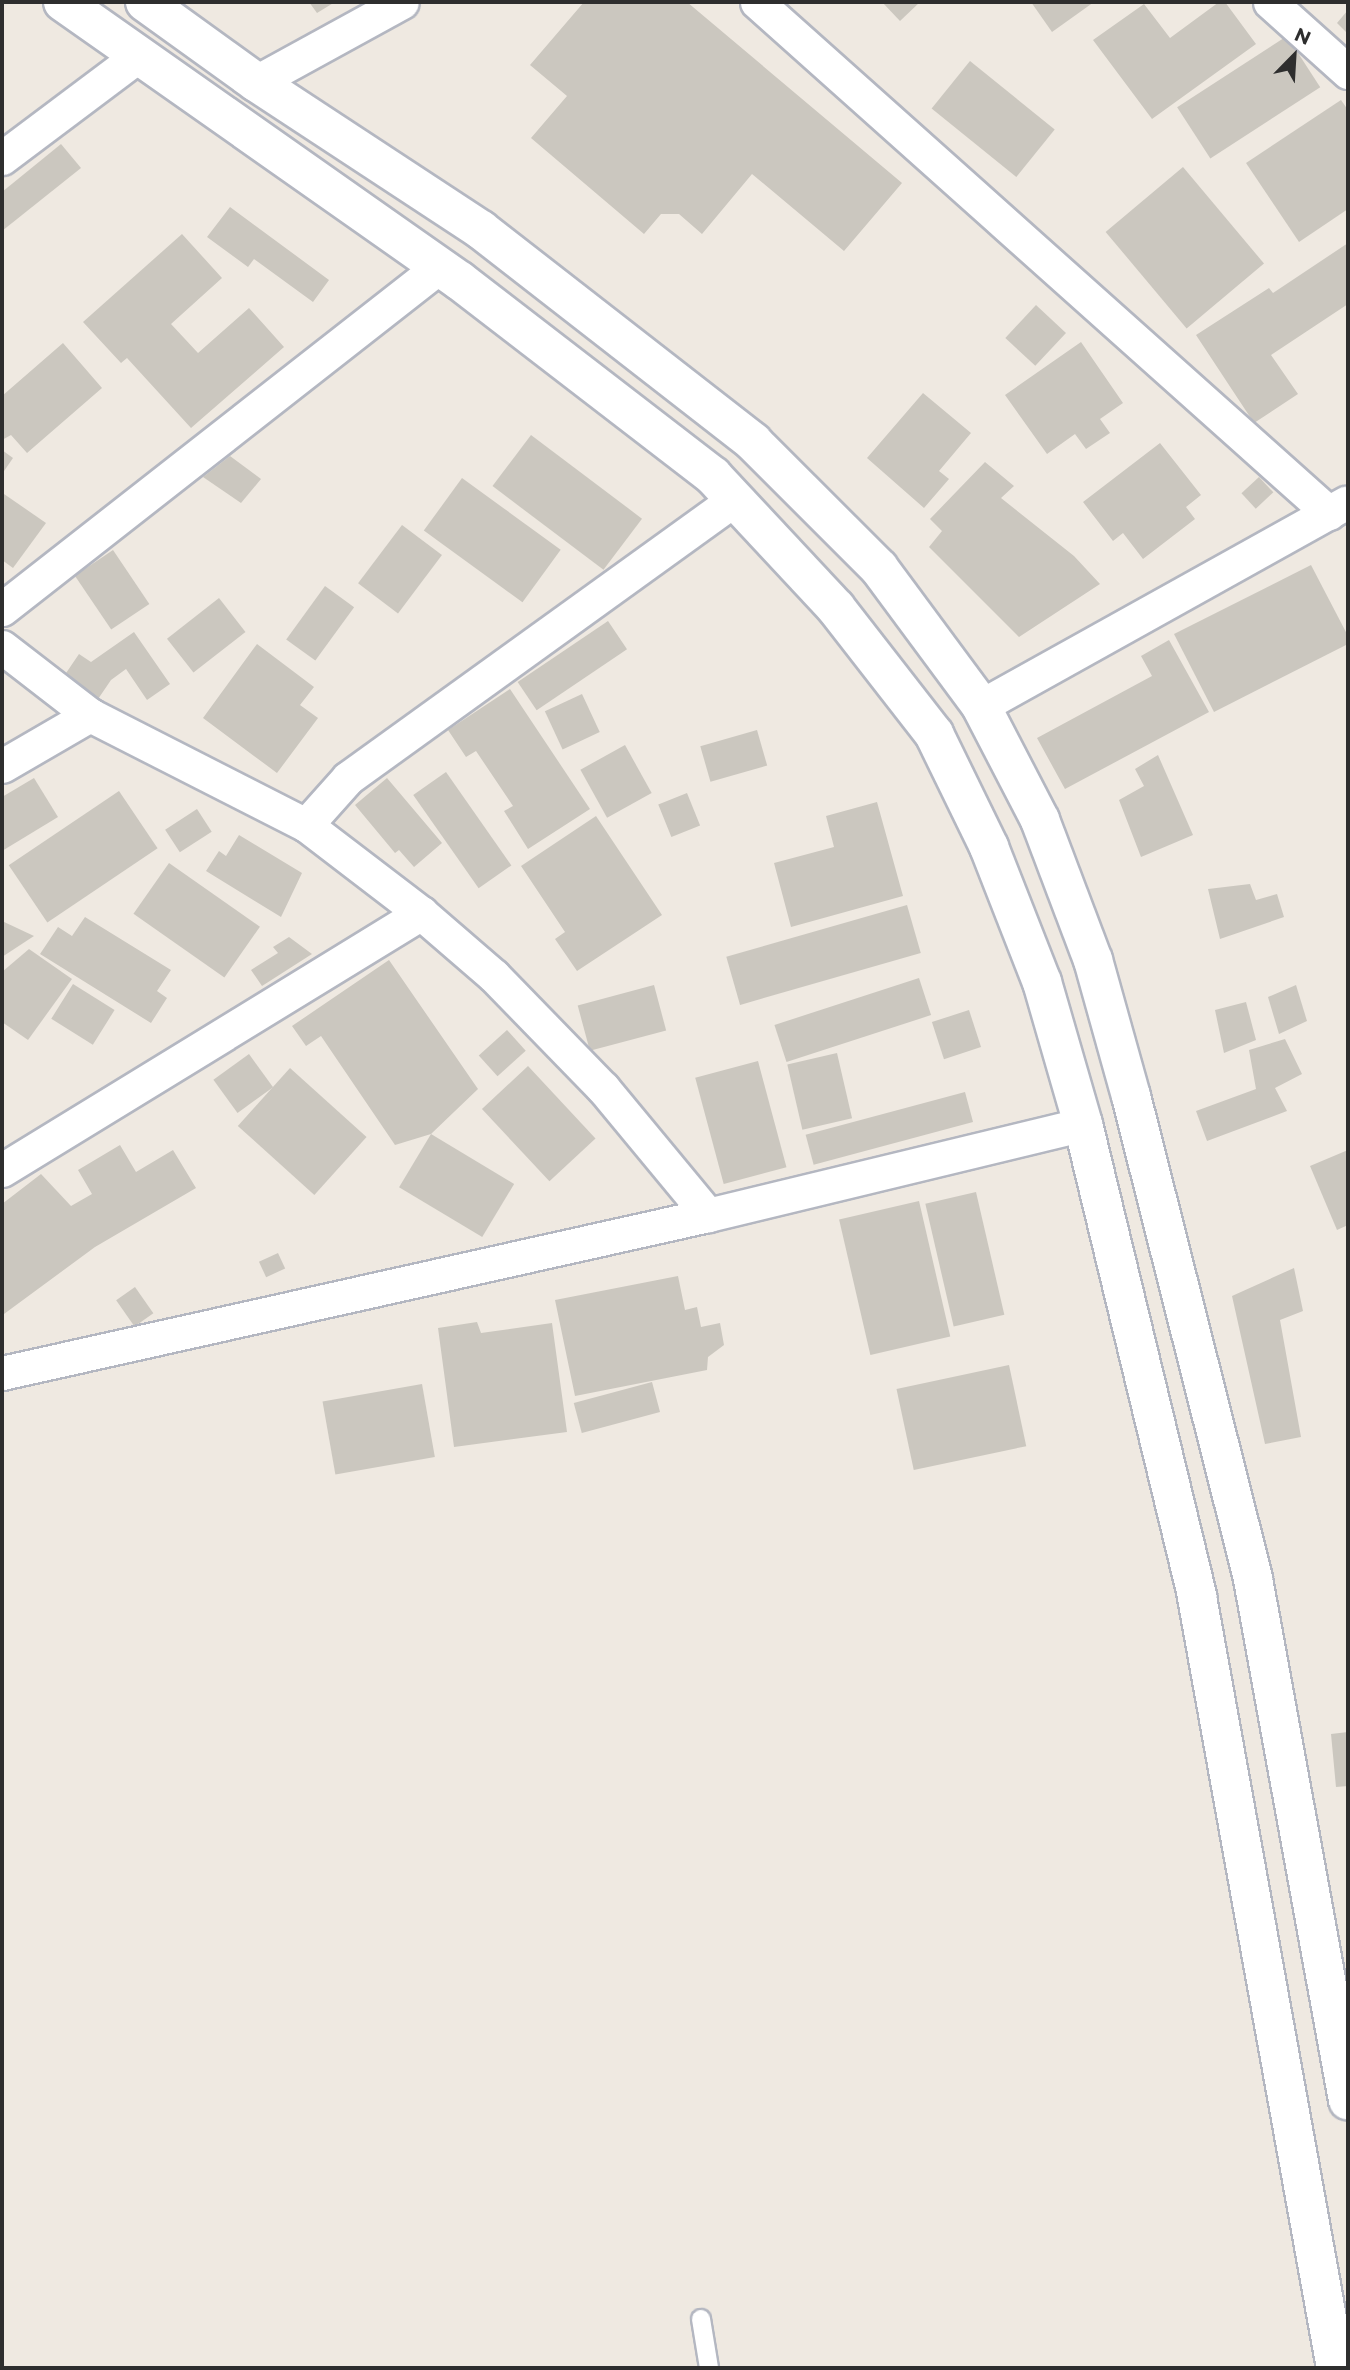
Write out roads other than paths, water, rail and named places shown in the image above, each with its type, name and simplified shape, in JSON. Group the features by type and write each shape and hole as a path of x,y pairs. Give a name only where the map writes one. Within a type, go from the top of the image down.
{"main road":[{"path":"63,2 440,266 713,476 836,608 934,734 989,847 1042,982 1083,1124 1197,1597 1336,2368"},
{"path":"145,2 256,82 481,230 753,442 879,568 981,706 1040,820 1093,960 1127,1084 1253,1579 1340,2005 1348,2100"}],"street":[{"path":"256,82 402,2"},
{"path":"757,2 1338,508 981,706"},
{"path":"1270,2 1348,72"},
{"path":"2,158 139,55"},
{"path":"2,609 440,266"},
{"path":"306,825 348,778 735,499"},
{"path":"2,647 90,715 306,825 421,913 494,976 603,1088 708,1215"},
{"path":"2,766 90,715"},
{"path":"2,1170 421,913"},
{"path":"2,1373 708,1215 1083,1124"}],"lane":[{"path":"701,2319 709,2368"}]}
